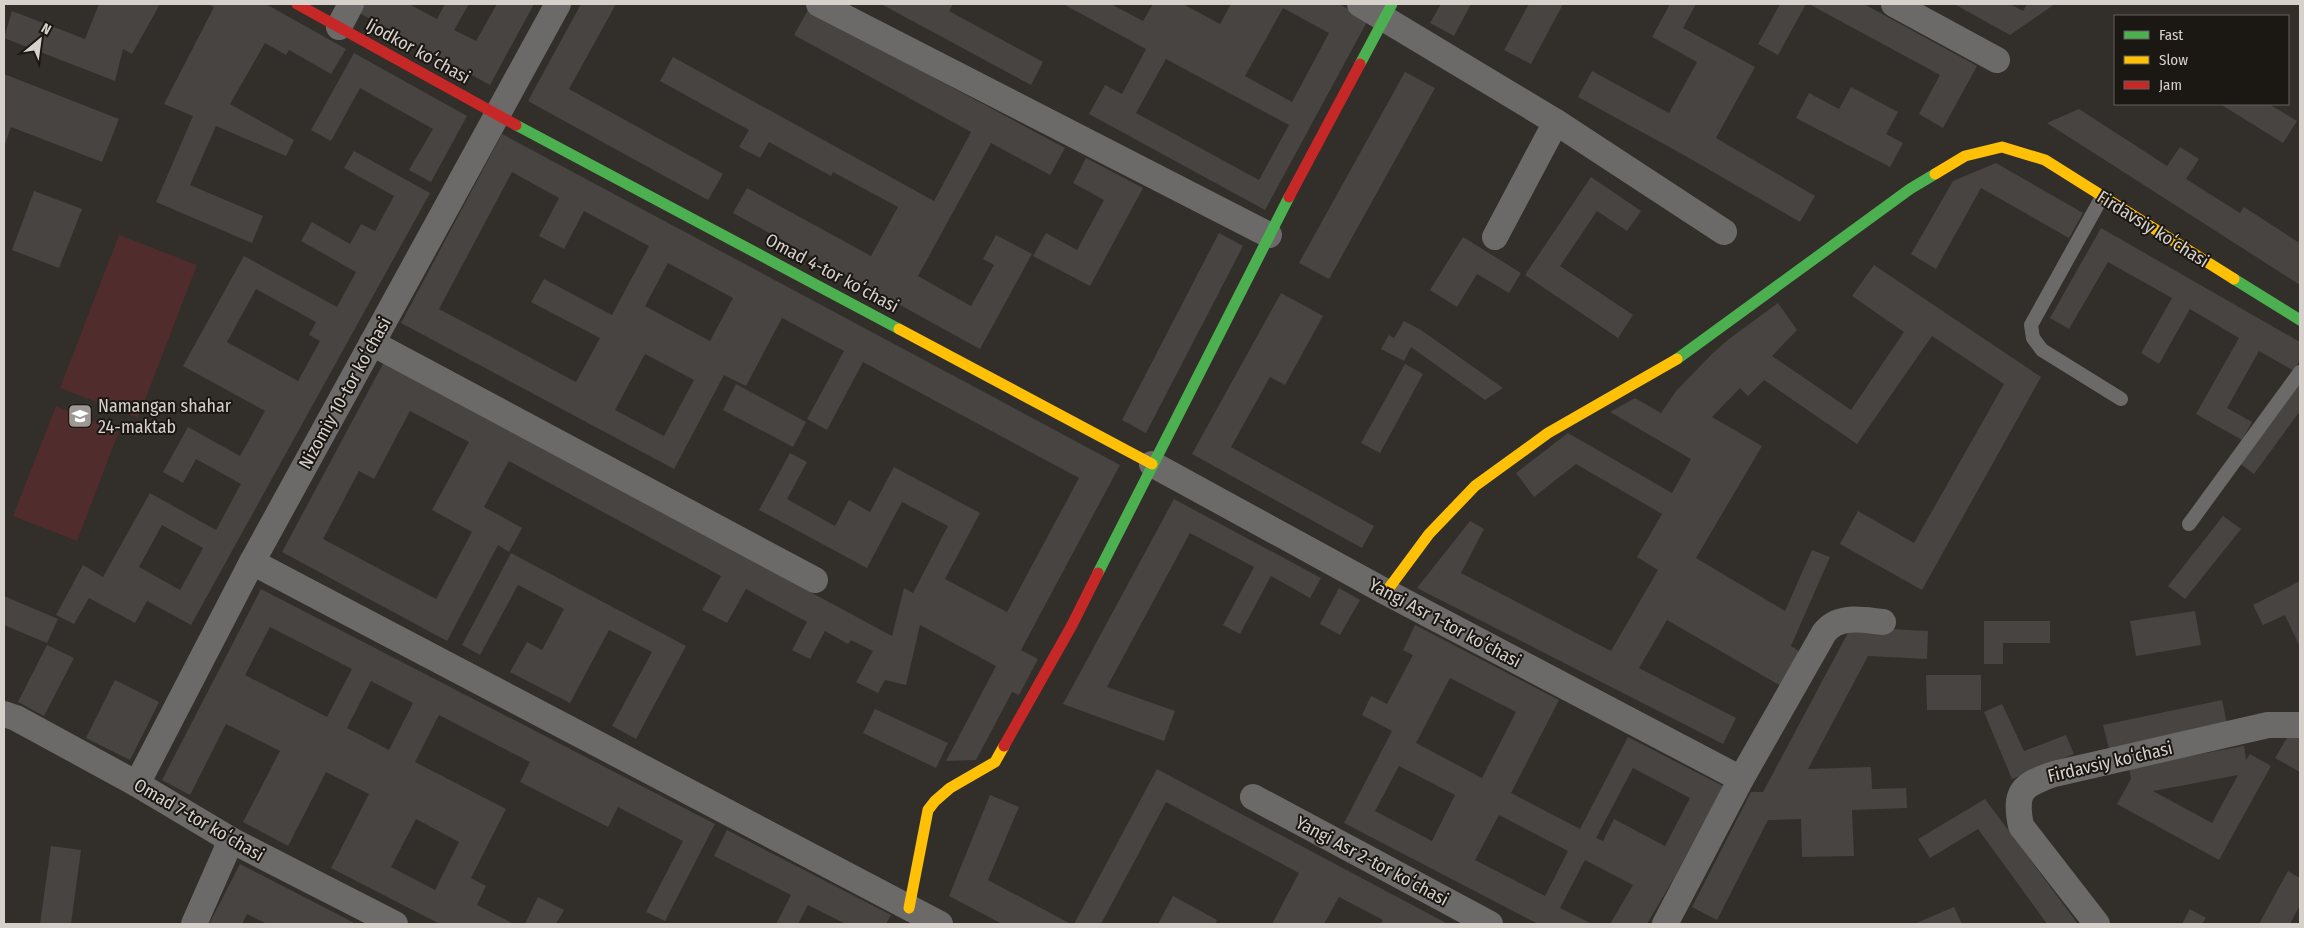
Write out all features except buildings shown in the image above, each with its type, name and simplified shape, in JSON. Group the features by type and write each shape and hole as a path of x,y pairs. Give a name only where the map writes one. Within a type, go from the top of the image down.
{"street":[{"name":"Ijodkor koʻchasi","path":"297,4 496,114"},
{"path":"338,27 351,4"},
{"name":"Nizomiy 10-tor koʻchasi","path":"137,784 252,562 558,4"},
{"path":"819,4 1269,235"},
{"path":"1360,4 1388,10 1724,232"},
{"path":"1894,4 1997,60"},
{"path":"909,908 928,810 935,798 946,789 983,771 996,762 1072,624 1269,235 1388,10"},
{"name":"Omad 4-tor koʻchasi","path":"496,114 1152,464"},
{"path":"1495,237 1556,122"},
{"name":"Firdavsiy koʻchasi","path":"1386,592 1429,534 1482,481 1548,433 1683,355 1910,189 1965,156 2002,147 2045,160 2300,320"},
{"path":"372,343 814,580"},
{"name":"Yangi Asr 1-tor koʻchasi","path":"1152,464 1386,592 1741,779"},
{"path":"252,562 940,924"},
{"path":"1665,924 1741,779 1828,628 1844,620 1883,622"},
{"name":"Omad 7-tor koʻchasi","path":"4,714 16,718 137,784 231,840 395,924"},
{"name":"Firdavsiy koʻchasi","path":"2097,924 2021,826 2018,811 2020,796 2030,782 2054,774 2268,725 2300,725"},
{"name":"Yangi Asr 2-tor koʻchasi","path":"1253,798 1490,924"},
{"path":"194,924 231,840"}],"lane":[{"path":"2102,197 2031,325 2033,338 2042,350 2121,399"},
{"path":"2189,524 2300,372"}],"shaded area":[{"path":"119,235 197,265 138,418 60,388"},
{"path":"56,406 119,431 77,541 13,516"}],"traffic: fast":[{"path":"1360,64 1392,4"},
{"path":"516,125 899,329"},
{"path":"1677,359 1910,189 1935,174"},
{"path":"1098,573 1289,197"},
{"path":"2234,279 2300,320"}],"traffic: slow":[{"path":"1935,174 1965,156 2002,147 2045,160 2234,279"},
{"path":"899,329 1152,464"},
{"path":"1386,592 1429,534 1475,486 1548,433 1677,359"},
{"path":"909,908 928,810 950,788 995,762 1004,746"}],"traffic: jam":[{"path":"297,4 516,125"},
{"path":"1289,197 1360,64"},
{"path":"1004,746 1072,625 1098,573"}],"place":[{"name":"Namangan shahar 24-maktab","path":"80,416"}]}
